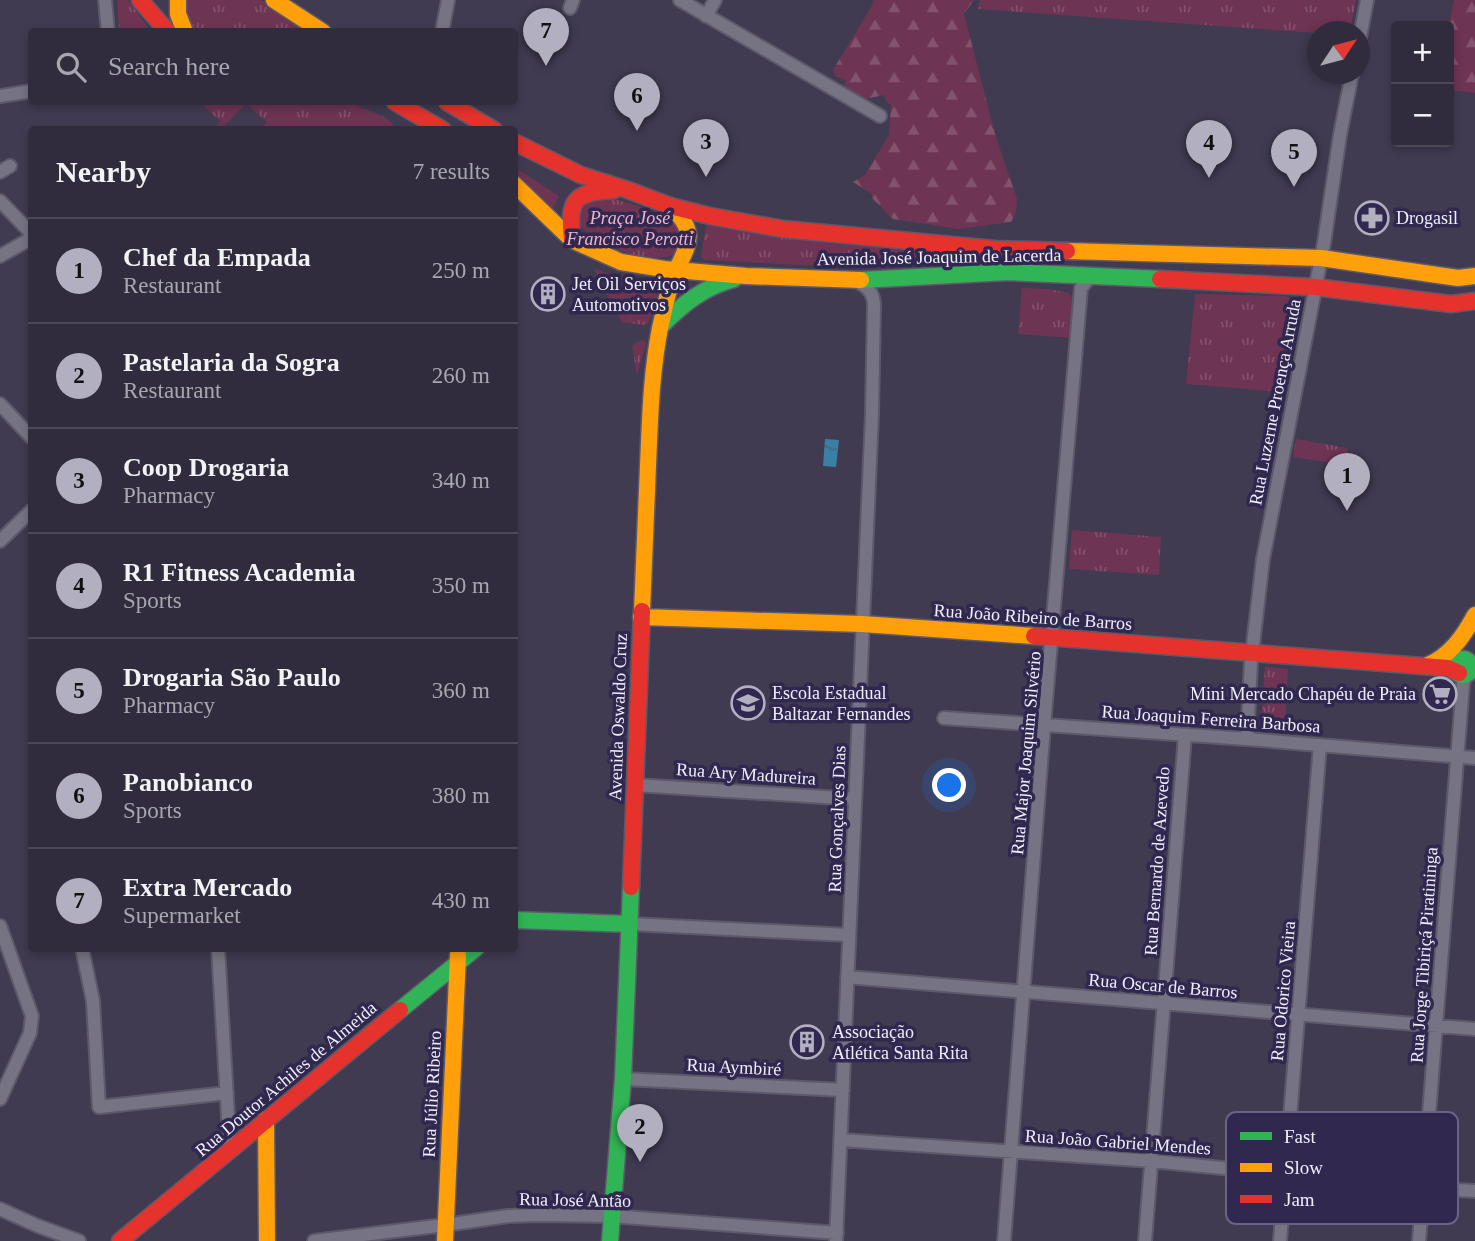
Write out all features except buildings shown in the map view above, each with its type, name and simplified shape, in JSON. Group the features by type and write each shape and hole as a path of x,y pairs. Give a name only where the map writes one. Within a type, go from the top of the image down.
{"main road":[{"path":"140,0 164,28"},
{"path":"178,0 178,15 183,28"},
{"path":"274,0 317,28"},
{"path":"400,105 432,126"},
{"path":"452,105 487,126"},
{"name":"Avenida José Joaquim de Lacerda","path":"518,144 581,175 670,206 783,229 995,249 1321,258 1458,278 1475,276"},
{"name":"Avenida José Joaquim de Lacerda","path":"518,188 572,240 621,262 676,270 856,281 1008,272 1096,275 1315,287 1451,304 1475,302"},
{"path":"572,240 570,211 575,200 592,191 628,190"},
{"name":"Avenida Oswaldo Cruz","path":"610,1241 623,1079 654,359 668,292 689,239 686,224 670,206"},
{"path":"662,325 692,296 719,282 746,276"},
{"name":"Rua João Ribeiro de Barros","path":"641,617 862,624 1469,670"},
{"path":"1423,667 1444,658 1472,620"},
{"path":"1469,670 1466,650 1472,620"},
{"path":"518,919 630,924"},
{"name":"Rua Doutor Achiles de Almeida","path":"120,1241 458,955"},
{"name":"Rua Júlio Ribeiro","path":"445,1233 458,955"},
{"path":"266,1120 267,1241"}],"street":[{"path":"104,0 107,28"},
{"path":"443,28 448,0"},
{"path":"680,0 880,116"},
{"path":"706,16 715,0"},
{"path":"1363,21 1367,0"},
{"name":"Rua Luzerne Proença Arruda","path":"1247,739 1252,653 1263,559 1321,258 1350,84"},
{"path":"0,96 28,92"},
{"path":"0,201 28,232"},
{"path":"0,256 28,238"},
{"name":"Rua Major Joaquim Silvério","path":"1004,1241 1044,724 1082,288 1088,279 1096,275"},
{"name":"Rua Gonçalves Dias","path":"836,1237 872,414 874,304 871,292 856,281"},
{"path":"0,404 28,434"},
{"path":"0,541 28,514"},
{"name":"Rua Jorge Tibiriçá Piratininga","path":"1429,1112 1463,684 1469,670"},
{"name":"Rua Joaquim Ferreira Barbosa","path":"944,718 1475,758"},
{"name":"Rua Bernardo de Azevedo","path":"1145,1241 1185,735"},
{"name":"Rua Odorico Vieira","path":"1290,1112 1320,745"},
{"name":"Rua Ary Madureira","path":"635,785 855,799"},
{"path":"630,924 849,935"},
{"path":"0,926 32,1016 30,1033 0,1099"},
{"path":"83,952 93,1001 99,1107 227,1093"},
{"path":"218,952 230,1150"},
{"name":"Rua Oscar de Barros","path":"848,977 1475,1029"},
{"path":"0,1066 10,1078"},
{"name":"Rua Aymbiré","path":"623,1079 843,1090"},
{"name":"Rua João Gabriel Mendes","path":"841,1140 1226,1168"},
{"path":"0,1209 79,1241"},
{"name":"Rua José Antão","path":"314,1241 445,1233 508,1216 540,1214 611,1216 836,1237"}],"green space":[{"path":"117,0 128,0 149,28 119,28"},
{"path":"188,0 261,0 306,28 194,28 187,9"},
{"path":"872,0 974,0 964,14 995,134 1017,199 1016,212 1011,222 959,229 893,219 872,198 872,194 853,182 865,175 889,135 891,105 884,95 860,100 844,88 846,81 835,76 833,70 874,2"},
{"path":"980,0 1356,0 1352,21 1307,21 1307,32 978,9"},
{"path":"1454,0 1475,0 1475,93 1454,91 1454,21 1450,21"},
{"path":"202,105 245,105 224,126 216,126 220,121"},
{"path":"247,105 356,105 384,117 394,126 264,126 267,122"},
{"path":"518,170 559,196 549,217 518,184"},
{"name":"Praça José Francisco Perotti","path":"598,195 648,209 672,222 680,229 682,238 675,254 651,258 637,255 609,245 586,231 577,223 577,207"},
{"path":"708,225 834,244 1314,265 1314,269 1028,257 868,267 704,260 701,254"},
{"path":"596,269 631,282 659,285 654,310 647,324 622,322"},
{"path":"1022,288 1069,293 1074,301 1073,338 1018,334"},
{"path":"1195,294 1286,296 1294,302 1298,318 1281,392 1186,384"},
{"path":"644,340 646,343 637,375 632,346"},
{"path":"1296,439 1348,448 1345,465 1293,457"},
{"path":"1072,530 1161,537 1159,575 1069,569"},
{"path":"1265,667 1288,669 1285,729 1262,725 1261,722"}],"water":[{"path":"825,439 839,440 836,467 823,466"}],"traffic: fast":[{"path":"861,280 1008,272 1160,279"},
{"path":"662,325 695,297 713,286 734,279"},
{"path":"1463,659 1469,661 1471,667 1469,673 1463,675 1457,673 1455,667 1457,661 1463,659"},
{"path":"610,1241 623,1079 631,887"},
{"path":"518,920 630,924"},
{"path":"400,1010 471,952"}],"traffic: slow":[{"path":"178,0 178,14 183,28"},
{"path":"274,0 317,28"},
{"path":"518,188 572,240 621,262 664,269 746,276 861,280"},
{"path":"642,611 650,414 655,363 668,293 688,242 686,226 670,206"},
{"path":"1067,251 1321,258 1458,278 1475,276"},
{"path":"1426,666 1455,645 1475,615"},
{"path":"641,617 862,624 1034,636"},
{"path":"445,1241 458,955"},
{"path":"266,1120 267,1241"}],"traffic: jam":[{"path":"140,0 164,28"},
{"path":"400,105 436,126"},
{"path":"452,105 487,126"},
{"path":"518,144 581,175 670,206 710,216 783,229 995,249 1067,251"},
{"path":"572,240 571,216 576,201 590,193 614,190"},
{"path":"1160,279 1315,287 1451,304 1475,301"},
{"path":"631,887 642,611"},
{"path":"1034,636 1448,668 1459,673"},
{"path":"120,1241 400,1010"}],"place":[{"name":"Extra Mercado","path":"546,66"},
{"name":"Panobianco","path":"637,131"},
{"name":"Coop Drogaria","path":"706,177"},
{"name":"R1 Fitness Academia","path":"1209,178"},
{"name":"Drogaria São Paulo","path":"1294,187"},
{"name":"Drogasil","path":"1372,218"},
{"name":"Jet Oil Serviços Automotivos","path":"548,294"},
{"name":"Chef da Empada","path":"1347,511"},
{"name":"Mini Mercado Chapéu de Praia","path":"1440,694"},
{"name":"Escola Estadual Baltazar Fernandes","path":"748,703"},
{"name":"Associação Atlética Santa Rita","path":"807,1042"},
{"name":"Pastelaria da Sogra","path":"640,1162"}]}
